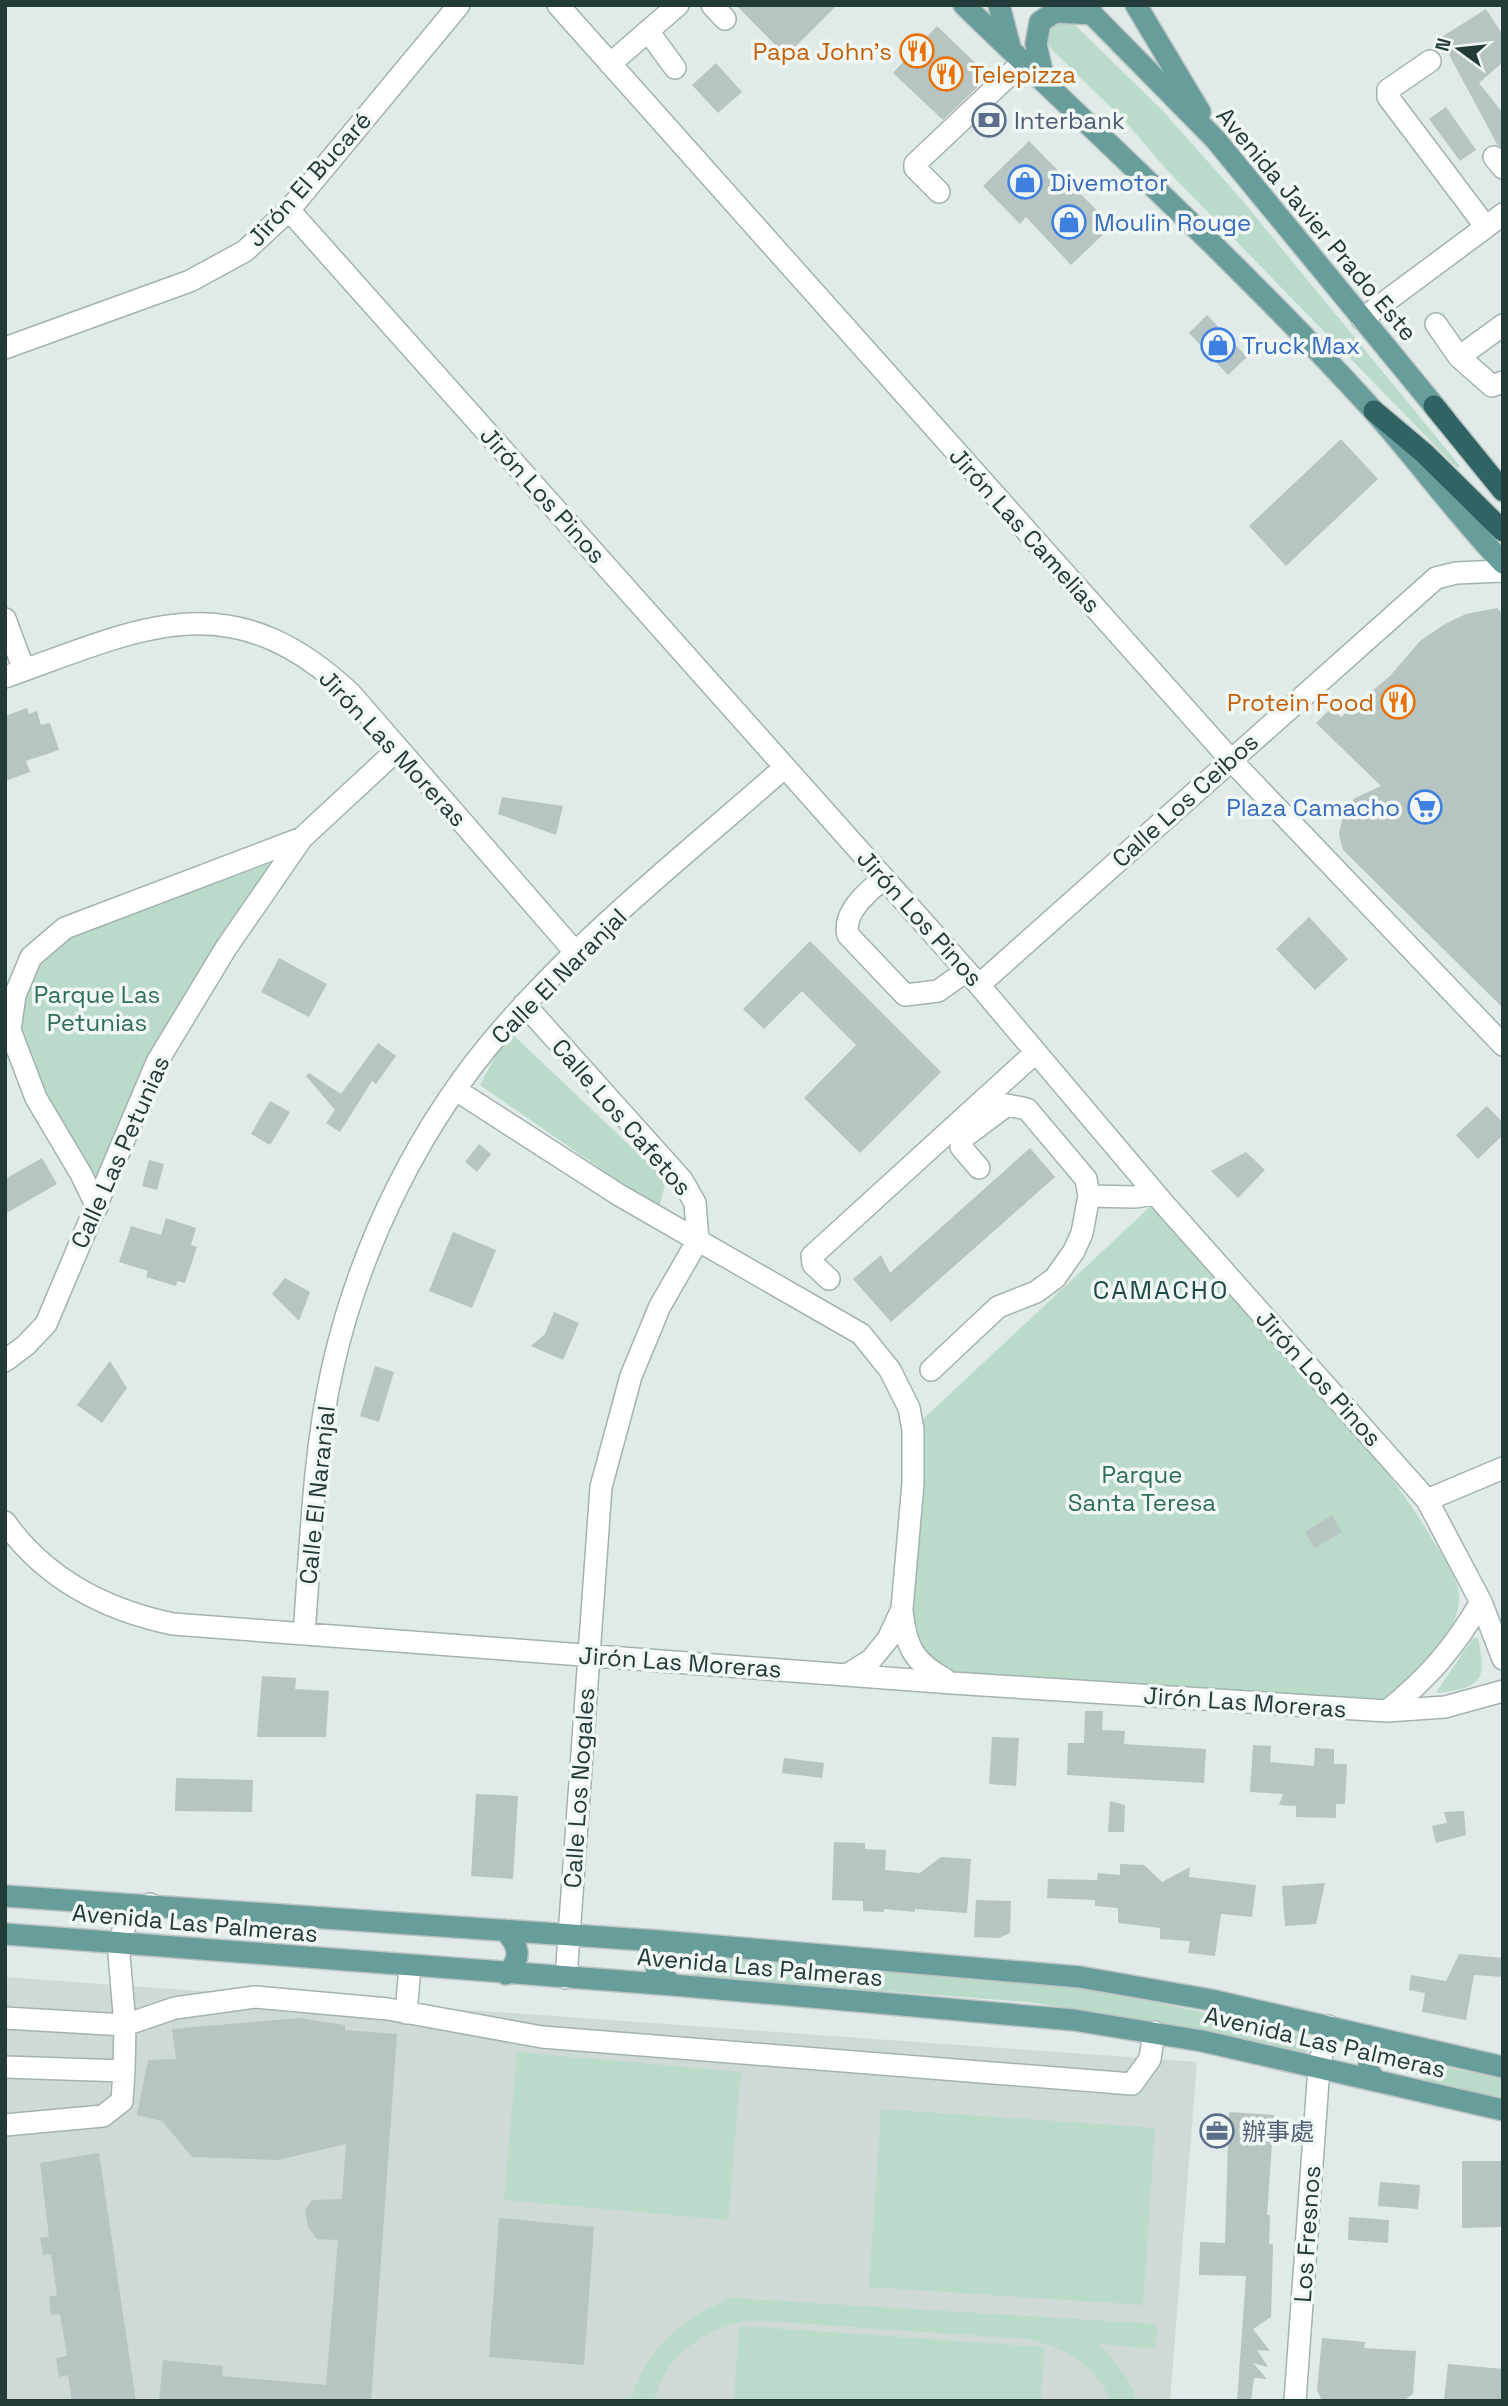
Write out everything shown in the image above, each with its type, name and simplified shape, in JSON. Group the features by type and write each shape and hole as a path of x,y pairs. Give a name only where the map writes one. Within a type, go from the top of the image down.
{"highway":[{"path":"1434,406 1503,491"},
{"path":"1374,411 1425,454 1503,531"}],"main road":[{"path":"964,5 1215,246 1374,411 1447,502 1503,563"},
{"path":"999,5 1018,57"},
{"path":"1136,5 1215,139"},
{"path":"1046,84 1036,44 1040,22 1055,12 1088,10"},
{"name":"Avenida Javier Prado Este","path":"1088,10 1215,139 1434,406 1503,483"},
{"name":"Avenida Las Palmeras","path":"5,1896 659,1941 1080,1978 1211,2000 1503,2067"},
{"path":"504,1930 517,1947 518,1957 514,1967 506,1974"},
{"name":"Avenida Las Palmeras","path":"5,1934 566,1979 673,1985 1074,2020 1154,2032 1503,2110"},
{"path":"659,1941 654,1951 657,1972 673,1985"},
{"path":"1376,2080 1367,2063 1369,2053 1385,2040"}],"street":[{"name":"Jirón El Bucaré","path":"5,348 210,273 245,251 289,209 459,5"},
{"name":"Jirón Las Camelias","path":"558,5 1230,759 1503,1045"},
{"path":"610,64 678,5"},
{"path":"648,31 675,68"},
{"path":"939,192 915,168 915,164 1018,57"},
{"path":"1362,319 1494,220 1388,97 1388,90 1430,61"},
{"name":"Jirón Los Pinos","path":"289,209 973,978 1155,1194 1427,1500 1481,1602 1503,1659"},
{"path":"1436,324 1459,357 1485,382 1492,386 1503,382"},
{"path":"1459,357 1503,325"},
{"name":"Calle Los Ceibos","path":"884,878 859,900 848,924 848,935 905,995 938,991 973,978 1436,579 1456,573 1503,571"},
{"path":"5,619 14,673"},
{"name":"Jirón Las Moreras","path":"14,673 139,629 189,623 233,627 274,640 313,662 351,694 576,953"},
{"name":"Calle Las Petunias","path":"5,1361 46,1324 157,1062 226,948 302,838 398,749"},
{"name":"Calle El Naranjal","path":"304,1634 318,1447 331,1374 346,1318 393,1198 414,1157 484,1050 524,1004 576,953 785,767"},
{"path":"97,1207 81,1174 36,1098 10,1030 15,995 31,957 65,928 302,838"},
{"name":"Calle Los Cafetos","path":"524,1004 682,1180 695,1203 698,1240"},
{"path":"829,1279 813,1264 812,1256 1036,1052"},
{"name":"Calle Los Cafetos","path":"456,1090 619,1195 861,1334 890,1370 909,1408 913,1430 913,1483 902,1609 906,1641 924,1668 952,1683"},
{"path":"931,1370 998,1307 1036,1292 1055,1278 1074,1251 1082,1233 1088,1196 1086,1179 1027,1109 1007,1105 964,1137 961,1147 979,1168"},
{"path":"1088,1196 1135,1197 1155,1194"},
{"name":"Calle Los Nogales","path":"566,1979 601,1488 631,1376 660,1306 698,1240"},
{"path":"1427,1500 1503,1468"},
{"name":"Jirón Las Moreras","path":"5,1522 31,1554 59,1578 123,1611 173,1624 952,1683 1387,1711 1445,1707 1503,1691"},
{"path":"1387,1711 1425,1681 1457,1644 1481,1602"},
{"name":"Calle Los Cafetos","path":"847,1675 871,1660 888,1639 902,1609"},
{"path":"5,2125 103,2116 122,2101 125,2025 118,1943 128,1919 150,1904"},
{"path":"406,2013 410,1966"},
{"path":"5,2018 125,2025 175,2008 255,1997 406,2013 542,2037 1132,2084 1150,2059 1154,2032"},
{"name":"Los Fresnos","path":"1295,2401 1320,2067 1328,2026"},
{"path":"5,2067 124,2071"}],"shaded area":[{"path":"5,1977 1197,2062 1170,2401 5,2401"}],"green space":[{"path":"1050,21 1073,23 1163,111 1241,199 1460,466 1457,468 1165,168 1126,122 1052,50 1047,42"},
{"name":"Parque Las Petunias","path":"282,859 96,1181 42,1091 19,1031 22,1000 38,964 66,938"},
{"path":"509,1031 666,1180 659,1209 480,1085"},
{"name":"Parque Santa Teresa","path":"1153,1204 1370,1451 1404,1495 1453,1574 1459,1594 1458,1610 1443,1643 1418,1673 1378,1706 971,1678 936,1661 928,1654 917,1636 909,1609 919,1423"},
{"path":"1473,1638 1478,1638 1481,1652 1481,1673 1478,1679 1464,1688 1438,1693 1437,1691"},
{"path":"670,1952 1084,1988 1302,2032 1312,2047 1306,2053 1295,2052 1164,2023 1029,2002 699,1977 687,1970 665,1966 663,1955"},
{"path":"517,2052 741,2072 728,2220 504,2200"},
{"path":"1380,2055 1503,2078 1503,2099 1432,2085 1421,2076 1375,2065"},
{"path":"881,2109 1155,2128 1143,2305 869,2287"},
{"path":"732,2298 1157,2324 1156,2349 1099,2344 1126,2378 1137,2401 1111,2401 1097,2377 1078,2360 1055,2347 1029,2339 752,2320 720,2329 690,2345 668,2369 655,2401 631,2401 645,2366 668,2337 697,2315"},
{"path":"739,2326 1045,2347 1041,2401 734,2401"}],"building":[{"path":"736,5 837,5 786,56"},
{"path":"1486,9 1503,35 1503,62 1479,83 1503,113 1503,148 1497,144 1440,38"},
{"path":"937,26 989,76 943,120 893,73"},
{"path":"716,63 742,92 718,113 692,85"},
{"path":"1446,107 1476,150 1460,161 1429,119"},
{"path":"1029,141 1112,226 1071,265 1026,217 1020,224 983,186"},
{"name":"Truck Max","path":"1207,315 1247,357 1228,375 1189,333"},
{"path":"1341,439 1378,479 1286,566 1249,526"},
{"name":"Plaza Camacho","path":"1497,608 1503,614 1503,1008 1343,850 1339,834 1344,810 1355,798 1381,786 1316,723 1332,707 1341,717 1390,676 1420,641 1445,624 1466,614"},
{"path":"27,708 29,714 37,711 41,725 50,723 59,750 26,761 30,772 5,781 5,716"},
{"path":"502,797 563,806 556,835 498,814"},
{"path":"1309,917 1348,959 1315,990 1276,949"},
{"path":"810,941 941,1072 860,1153 804,1098 856,1045 802,991 764,1029 743,1009"},
{"path":"279,958 327,984 309,1017 261,992"},
{"path":"378,1043 396,1056 376,1084 372,1081 340,1132 326,1123 335,1110 306,1076 309,1073 341,1094"},
{"path":"270,1101 290,1112 270,1145 251,1134"},
{"path":"1487,1106 1503,1123 1503,1135 1478,1159 1456,1135"},
{"path":"479,1144 491,1154 477,1172 465,1162"},
{"path":"1030,1148 1055,1177 891,1322 853,1279 881,1255 890,1273"},
{"path":"1246,1152 1265,1170 1238,1198 1211,1171"},
{"path":"42,1158 57,1184 5,1214 5,1179"},
{"path":"149,1160 164,1164 157,1190 142,1186"},
{"path":"166,1218 196,1228 191,1245 197,1247 185,1283 177,1281 176,1286 146,1277 148,1271 119,1262 131,1226 161,1235"},
{"path":"453,1232 496,1250 472,1308 429,1291"},
{"path":"285,1278 310,1292 299,1321 272,1294"},
{"path":"554,1312 579,1323 563,1360 531,1346 545,1334"},
{"path":"110,1361 127,1388 102,1423 77,1405"},
{"path":"375,1366 394,1372 379,1422 360,1416"},
{"path":"1332,1515 1342,1532 1315,1548 1305,1532"},
{"path":"262,1676 296,1678 295,1689 329,1691 326,1737 257,1737"},
{"path":"1085,1711 1103,1711 1102,1730 1125,1731 1124,1744 1206,1749 1204,1783 1067,1775 1068,1743 1084,1743"},
{"path":"992,1737 1019,1738 1016,1786 989,1784"},
{"path":"1253,1745 1271,1746 1270,1762 1314,1766 1315,1748 1334,1749 1334,1764 1347,1764 1345,1804 1336,1804 1336,1818 1296,1817 1296,1806 1279,1805 1283,1794 1250,1792"},
{"path":"784,1758 824,1763 822,1778 782,1773"},
{"path":"176,1778 253,1780 252,1812 175,1811"},
{"path":"476,1794 518,1796 513,1879 471,1876"},
{"path":"1110,1801 1125,1805 1124,1832 1108,1832"},
{"path":"1464,1811 1466,1835 1436,1843 1432,1826 1447,1823 1444,1812"},
{"path":"834,1842 865,1843 865,1849 886,1850 885,1870 920,1873 941,1857 971,1859 967,1913 915,1909 915,1912 884,1909 884,1912 863,1911 863,1901 832,1900"},
{"path":"1120,1864 1144,1865 1162,1882 1190,1867 1189,1877 1256,1885 1252,1917 1221,1914 1215,1956 1188,1953 1190,1941 1160,1939 1160,1928 1118,1923 1118,1908 1095,1906 1095,1900 1047,1898 1048,1879 1097,1880 1098,1873 1120,1875"},
{"path":"1325,1883 1316,1924 1285,1926 1282,1886"},
{"path":"976,1900 1011,1901 1010,1933 999,1938 974,1937"},
{"path":"1459,1954 1503,1958 1503,1977 1474,1975 1466,2020 1422,2012 1425,1993 1409,1990 1411,1975 1446,1981"},
{"path":"298,2018 345,2025 345,2030 397,2034 371,2401 159,2401 163,2360 223,2366 222,2376 326,2385 338,2240 317,2239 308,2227 305,2210 312,2200 342,2199 346,2144 278,2160 192,2157 162,2121 137,2115 148,2060 176,2059 172,2029"},
{"path":"1229,2112 1274,2115 1267,2215 1270,2215 1269,2244 1273,2244 1271,2317 1253,2329 1270,2351 1257,2350 1268,2367 1253,2363 1267,2379 1254,2378 1251,2401 1237,2401 1246,2276 1199,2275 1200,2242 1225,2243"},
{"path":"99,2153 136,2401 72,2401 68,2375 59,2377 56,2358 67,2356 60,2314 51,2315 49,2297 57,2295 51,2254 43,2255 40,2238 49,2237 40,2163"},
{"path":"1462,2161 1501,2161 1501,2227 1462,2228"},
{"path":"1380,2182 1420,2185 1418,2209 1378,2206"},
{"path":"1349,2217 1389,2220 1388,2243 1348,2240"},
{"path":"499,2218 594,2227 584,2365 489,2357"},
{"path":"1322,2338 1365,2342 1364,2348 1416,2351 1413,2394 1403,2401 1322,2401 1317,2390"},
{"path":"1448,2364 1503,2369 1503,2401 1444,2401"}],"place":[{"name":"Papa John's","path":"917,51"},
{"name":"Telepizza","path":"946,74"},
{"name":"Interbank","path":"989,120"},
{"name":"Divemotor","path":"1025,182"},
{"name":"Moulin Rouge","path":"1069,222"},
{"name":"Truck Max","path":"1218,345"},
{"name":"Protein Food","path":"1398,702"},
{"name":"Plaza Camacho","path":"1425,807"},
{"name":"辦事處","path":"1217,2131"}],"district":[{"name":"CAMACHO","path":"1161,1290"}]}
